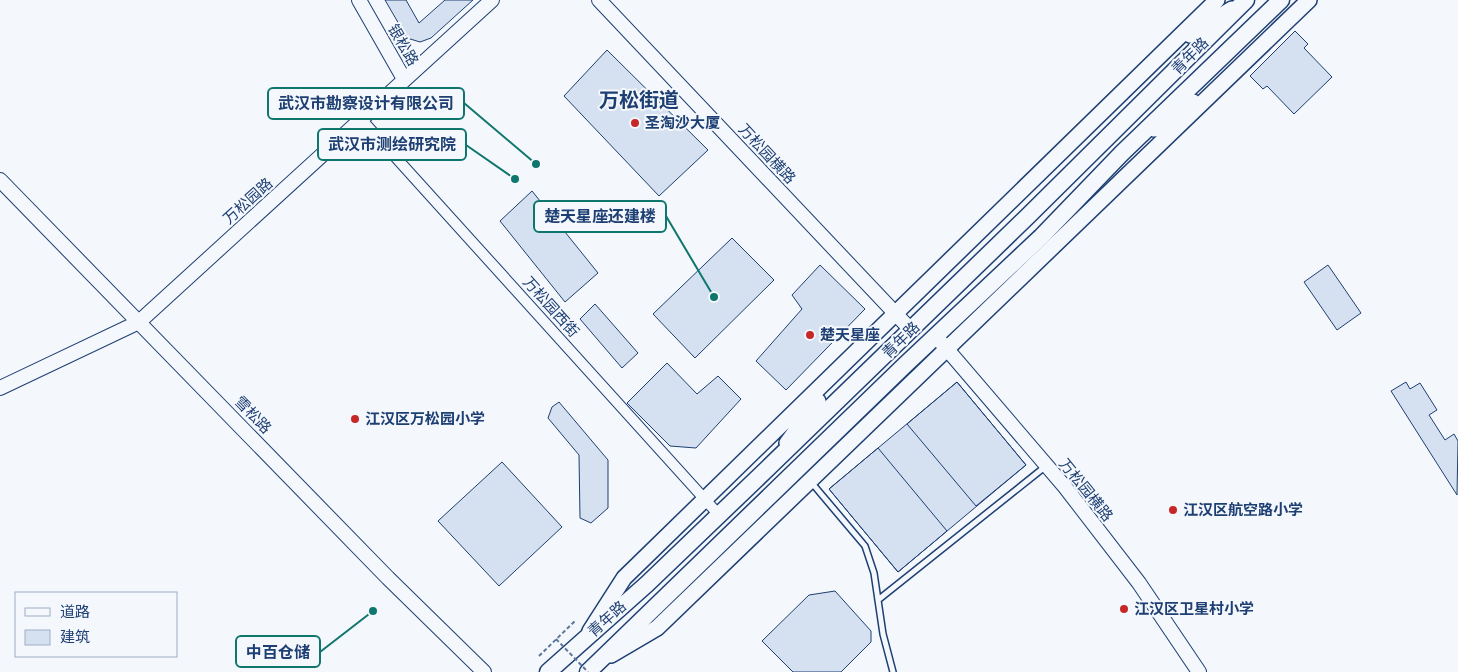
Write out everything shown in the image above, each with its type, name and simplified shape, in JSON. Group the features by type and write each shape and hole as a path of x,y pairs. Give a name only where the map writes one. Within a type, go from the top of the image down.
{"main road":[{"path":"583,641 624,578 844,366 1217,0"},
{"path":"1163,52 1246,0"},
{"name":"青年路","path":"549,672 768,468 1246,0"},
{"name":"青年路","path":"592,669 783,483 1041,237 1130,146 1281,0"},
{"path":"1278,29 1298,0"},
{"path":"592,669 657,628 811,482 1309,0"},
{"path":"1130,146 1230,76"},
{"path":"768,468 844,366"},
{"path":"783,483 884,410"}],"street":[{"name":"银松路","path":"359,0 404,79"},
{"name":"万松园路","path":"0,388 139,322 492,0"},
{"name":"万松园横路","path":"599,0 911,330"},
{"name":"万松园西街","path":"361,119 719,515"},
{"name":"雪松路","path":"0,180 388,578 484,672"},
{"name":"万松园横路","path":"936,336 1046,466 1139,583 1199,672"}],"lane":[{"path":"878,600 1046,466"},
{"path":"811,482 865,546 874,573 883,634 894,672"}],"path":[{"path":"540,656 575,620"},
{"path":"556,639 592,669"}],"building":[{"path":"385,0 406,0 419,23 445,0 473,0 431,38 420,42 407,38"},
{"path":"1295,31 1308,44 1304,48 1332,77 1294,114 1267,86 1263,89 1250,76"},
{"name":"圣淘沙大厦","path":"607,50 708,150 659,196 564,96"},
{"path":"532,191 598,273 565,302 500,221"},
{"path":"732,238 774,280 695,358 653,314"},
{"name":"楚天星座","path":"820,265 865,309 786,390 756,361 802,309 792,295"},
{"path":"1328,265 1361,313 1337,330 1304,282"},
{"path":"595,304 638,353 622,368 580,319"},
{"path":"667,363 697,394 718,376 741,399 696,448 670,446 627,403"},
{"path":"957,382 1026,465 898,572 829,489"},
{"path":"957,382 1026,465 976,506 907,424"},
{"path":"1406,382 1410,389 1420,383 1437,410 1429,415 1445,440 1454,434 1458,441 1457,495 1391,391"},
{"path":"559,402 608,460 608,508 591,523 580,518 579,455 548,418 552,407"},
{"path":"878,448 947,531 898,572 829,489"},
{"path":"502,462 562,527 499,586 438,521"},
{"path":"835,591 871,631 871,642 841,672 793,672 762,641 809,595"}],"place":[{"name":"圣淘沙大厦","path":"635,123"},
{"name":"武汉市勘察设计有限公司","path":"536,164"},
{"name":"武汉市测绘研究院","path":"515,179"},
{"name":"楚天星座还建楼","path":"714,297"},
{"name":"楚天星座","path":"810,335"},
{"name":"江汉区万松园小学","path":"355,419"},
{"name":"江汉区航空路小学","path":"1173,510"},
{"name":"江汉区卫星村小学","path":"1124,609"},
{"name":"中百仓储","path":"373,611"}],"district":[{"name":"万松街道","path":"639,100"}]}
